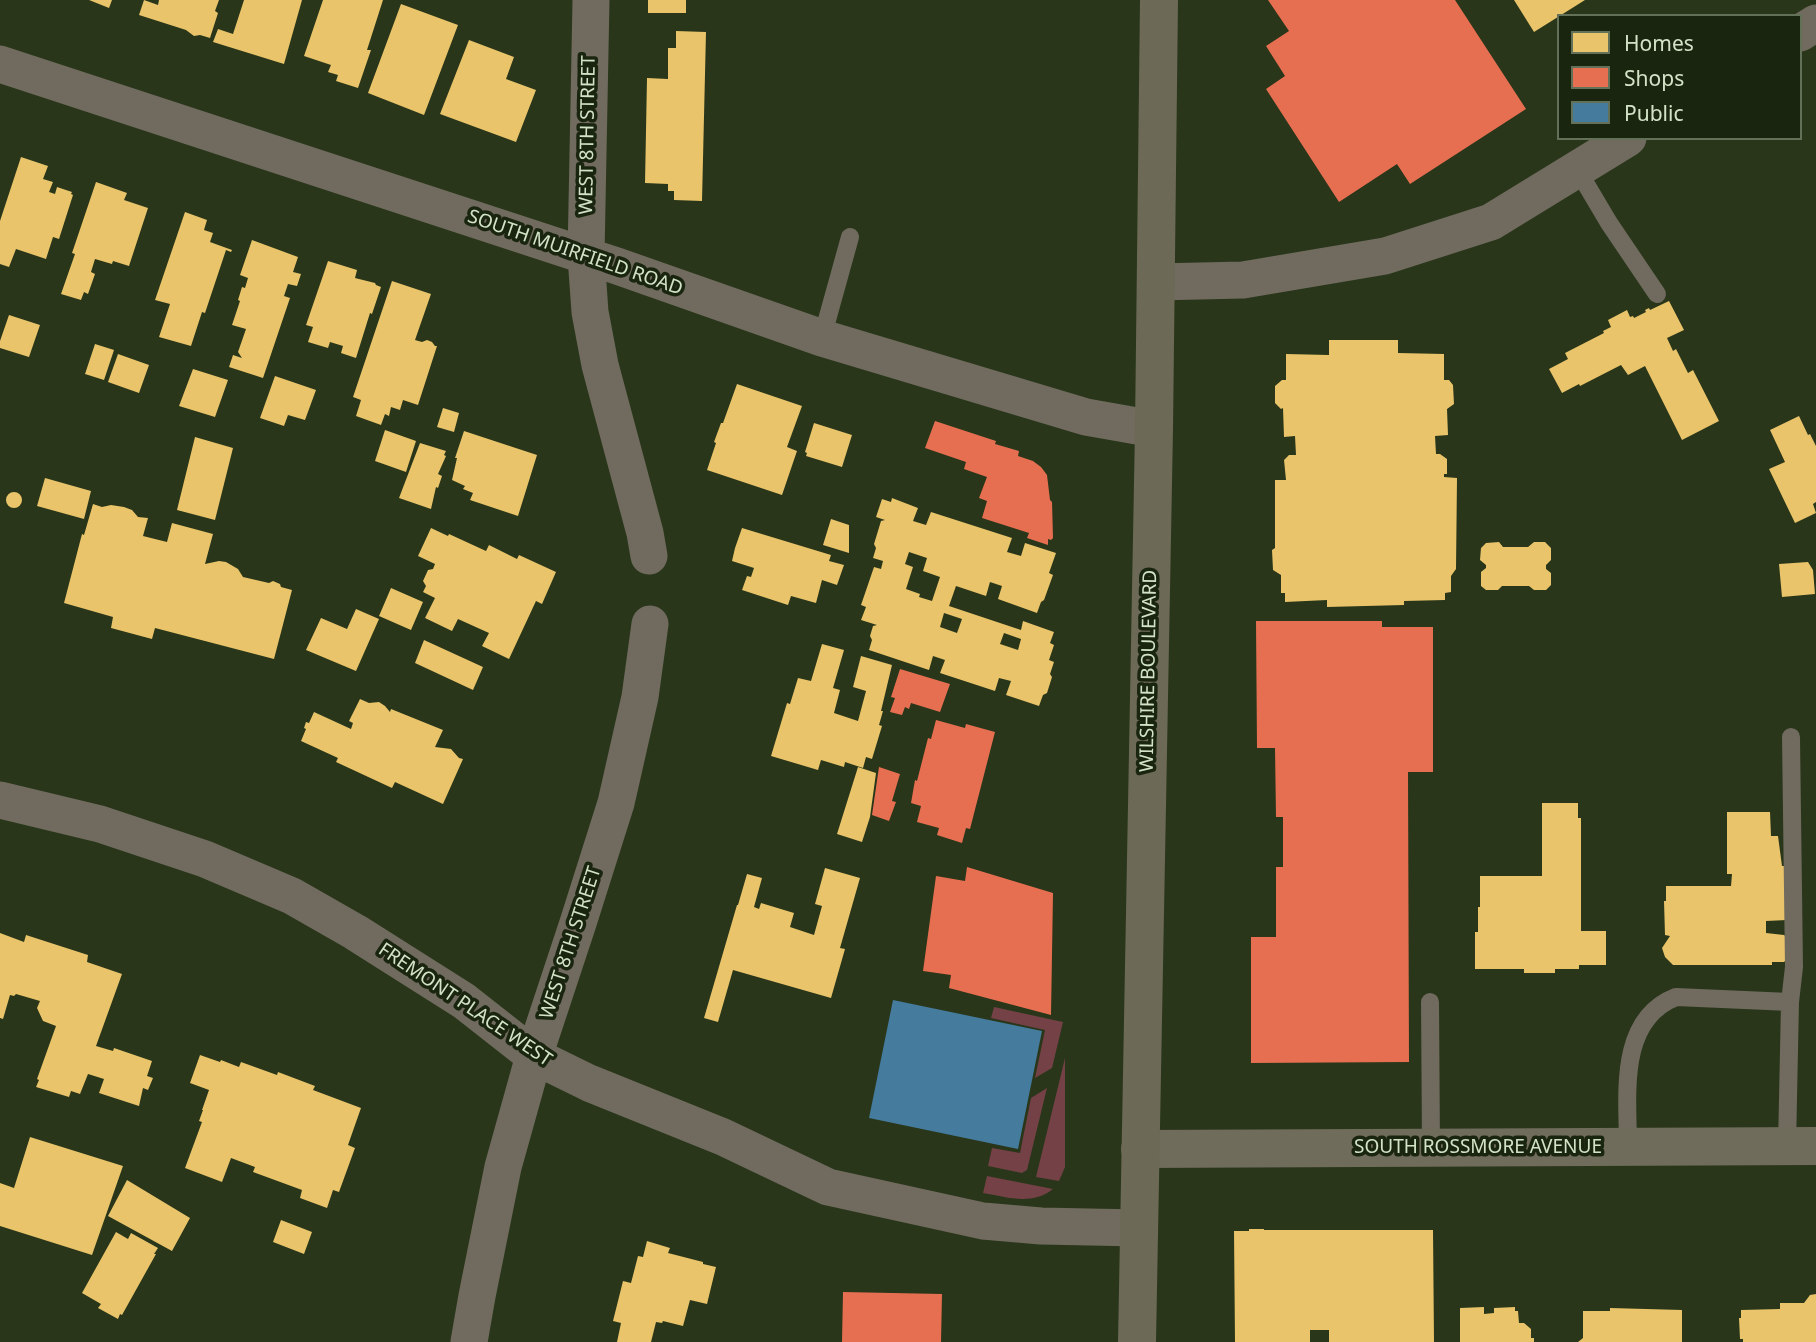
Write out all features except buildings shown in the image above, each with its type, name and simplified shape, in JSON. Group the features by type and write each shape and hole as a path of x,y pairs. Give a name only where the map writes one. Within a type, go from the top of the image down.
{"main road":[{"name":"WILSHIRE BOULEVARD","path":"1137,1342 1159,0"},
{"name":"SOUTH ROSSMORE AVENUE","path":"1140,1149 1802,1147"}],"street":[{"name":"WEST 8TH STREET","path":"591,0 586,256 590,312 600,365 649,556"},
{"name":"SOUTH MUIRFIELD ROAD","path":"0,64 586,256 822,338 1086,417 1154,429"},
{"path":"1156,282 1243,280 1385,256 1491,222 1625,140"},
{"name":"WEST 8TH STREET","path":"470,1342 503,1167 534,1056 616,803 640,697 650,624"},
{"name":"FREMONT PLACE WEST","path":"0,800 100,824 205,859 292,896 464,1001 534,1056 589,1083 723,1137 828,1187 983,1222 1139,1228"}],"lane":[{"path":"1577,169 1609,223 1657,294"},
{"path":"822,338 850,237"},
{"path":"1791,737 1794,967 1790,1002 1802,1147"},
{"path":"1628,1147 1629,1059 1638,1034 1650,1014 1665,1002 1676,998 1790,1002"},
{"path":"1430,1002 1431,1147"}],"shaded area":[{"path":"994,1007 1063,1022 1052,1068 1035,1078 1045,1030 991,1018"},
{"path":"1065,1058 1065,1167 1059,1181 1036,1177"},
{"path":"1047,1088 1027,1170 1022,1173 988,1166 992,1148 1020,1153 1031,1098"},
{"path":"987,1176 1053,1189 1028,1199 983,1193"}]}
